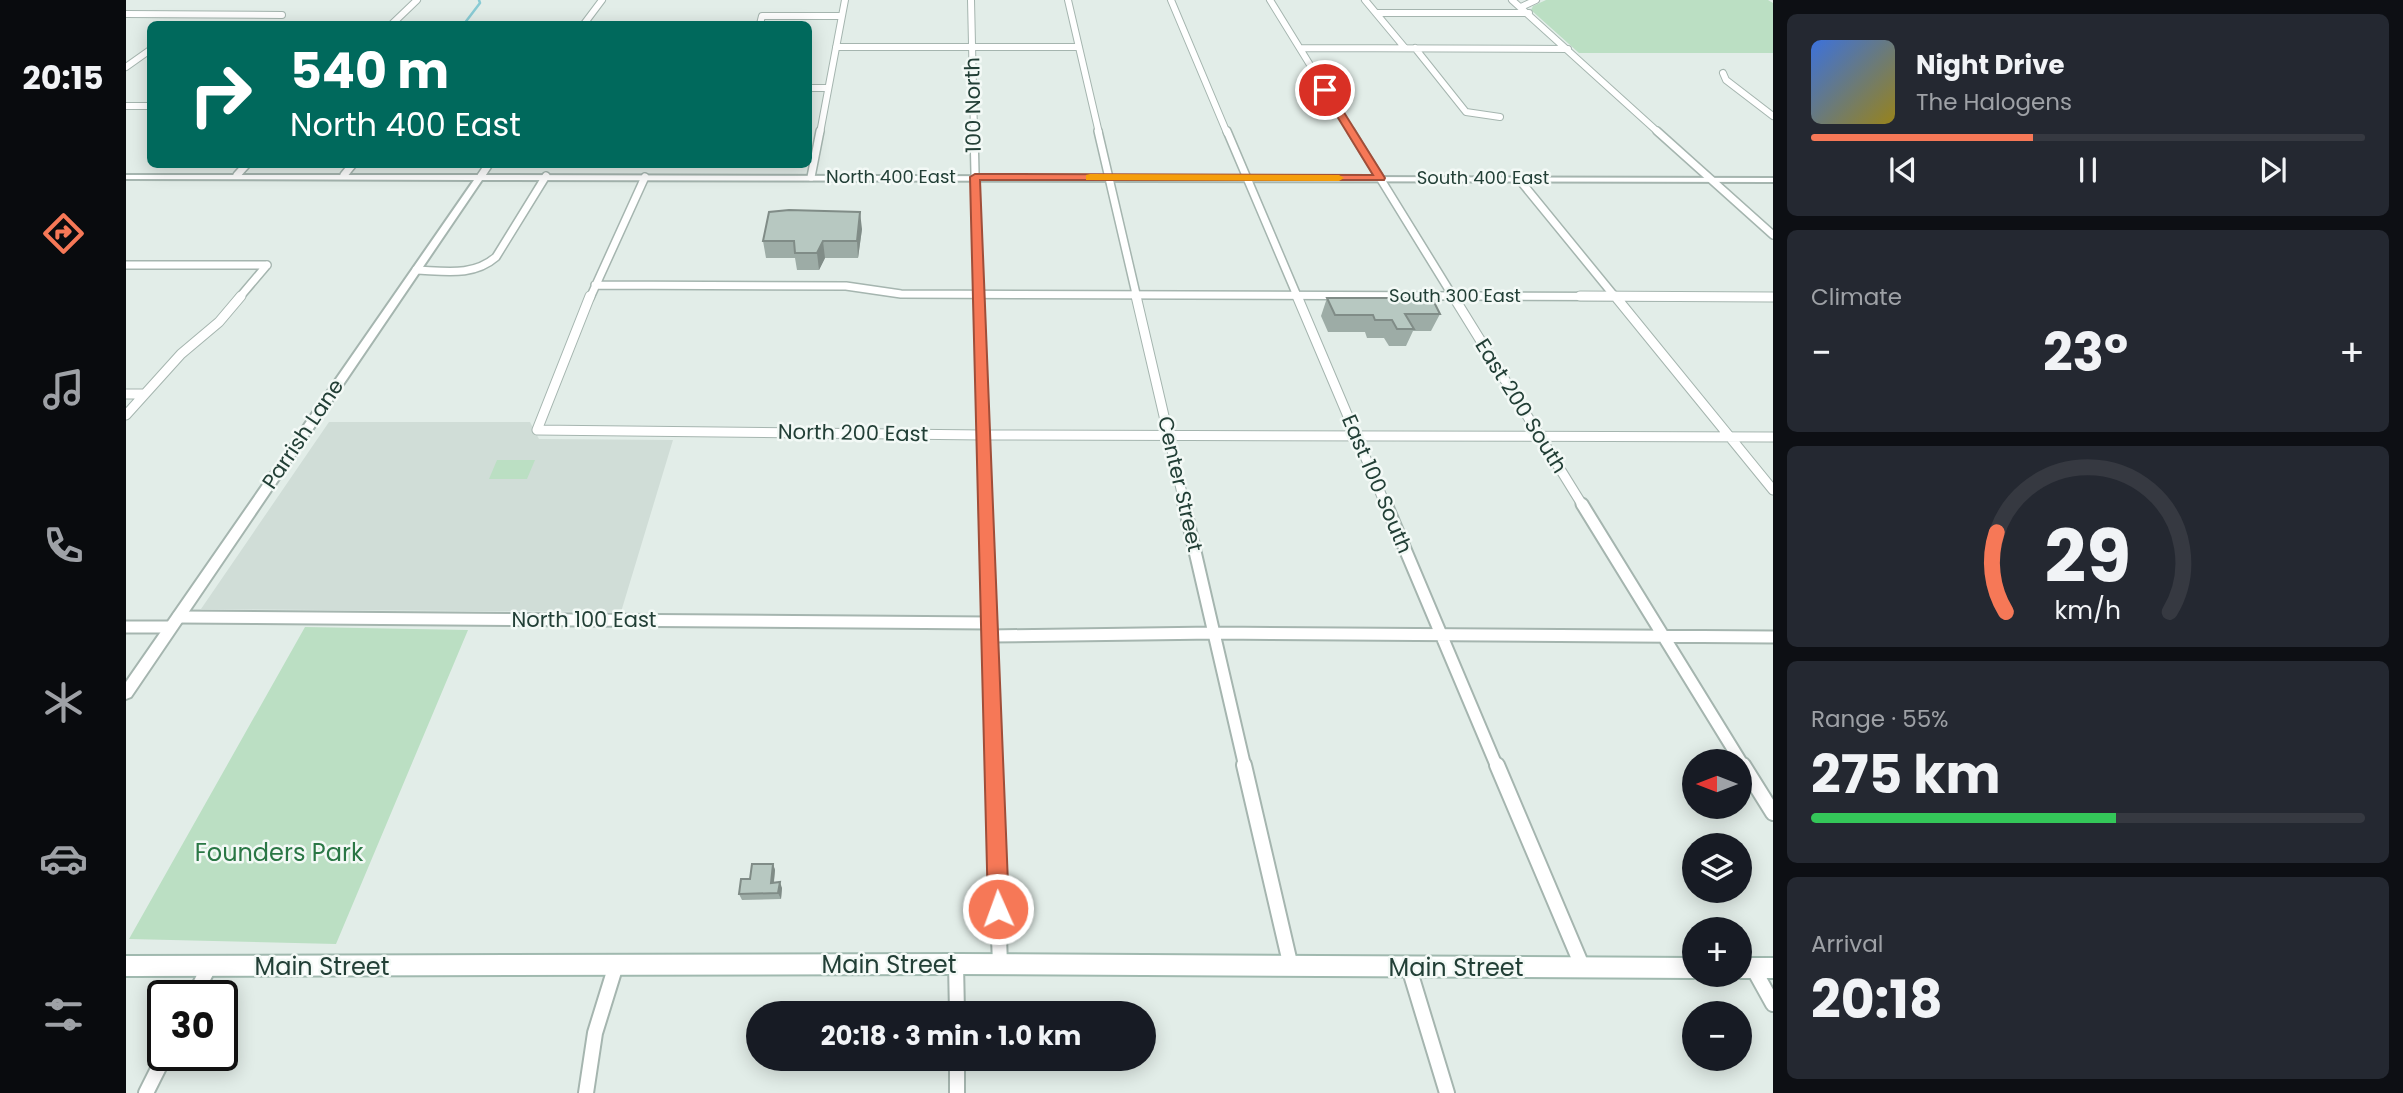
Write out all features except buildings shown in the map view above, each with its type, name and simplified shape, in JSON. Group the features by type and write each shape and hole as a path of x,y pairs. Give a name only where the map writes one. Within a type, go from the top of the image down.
{"main road":[{"name":"Main Street","path":"126,966 956,964 1682,968"}],"street":[{"path":"395,21 417,0"},
{"path":"586,21 602,0"},
{"path":"811,177 845,0"},
{"name":"100 North","path":"971,0 1000,965"},
{"name":"Center Street","path":"1068,0 1291,967"},
{"name":"East 100 South","path":"1171,0 1583,968"},
{"name":"East 200 South","path":"1270,0 1773,813"},
{"path":"1366,0 1405,48"},
{"path":"1512,0 1773,235"},
{"path":"1521,7 1535,0"},
{"path":"1376,13 1528,13"},
{"path":"126,14 282,15 274,21"},
{"path":"192,21 201,15"},
{"path":"761,21 762,16 842,16"},
{"path":"836,47 1079,47"},
{"path":"1300,48 1568,49"},
{"path":"1415,48 1466,112 1500,117"},
{"path":"126,67 147,52"},
{"path":"1723,73 1726,80 1773,116"},
{"path":"812,88 828,88"},
{"path":"126,106 147,106"},
{"path":"237,175 243,168"},
{"path":"344,175 350,168"},
{"path":"481,176 486,168"},
{"name":"North 400 East","path":"126,177 344,175 1110,178"},
{"name":"Parrish Lane","path":"126,693 481,176"},
{"path":"415,270 466,270 484,267 496,257 545,176"},
{"path":"595,285 645,177"},
{"name":"South 400 East","path":"1110,178 1773,180"},
{"path":"1518,178 1773,490"},
{"path":"126,265 267,265 219,322 181,354 126,415"},
{"name":"South 300 East","path":"595,285 846,285 901,293 978,294 1773,297"},
{"name":"North 200 East","path":"595,285 537,430 983,435 1773,437"},
{"path":"126,394 145,394"},
{"name":"North 100 East","path":"126,627 175,622 1442,637 1773,637"},
{"path":"956,964 957,1001"},
{"path":"586,1093 595,1033 615,965"},
{"path":"202,980 209,967"},
{"path":"1409,968 1447,1093"},
{"path":"1755,968 1773,1004"},
{"path":"146,1093 156,1071"},
{"path":"957,1071 957,1093"}],"shaded area":[{"path":"329,422 530,422 539,439 673,440 621,612 201,609"}],"green space":[{"path":"1546,0 1768,0 1773,3 1773,53 1579,53 1531,10 1533,6"},
{"path":"497,460 535,460 527,479 489,479"},
{"name":"Founders Park","path":"305,627 468,630 336,944 129,939"}],"waterway":[{"path":"466,21 480,3 479,0"}],"slow traffic":[{"path":"1090,177 1339,178"}],"route":[{"path":"998,909 975,177 1380,178 1325,90"}]}
